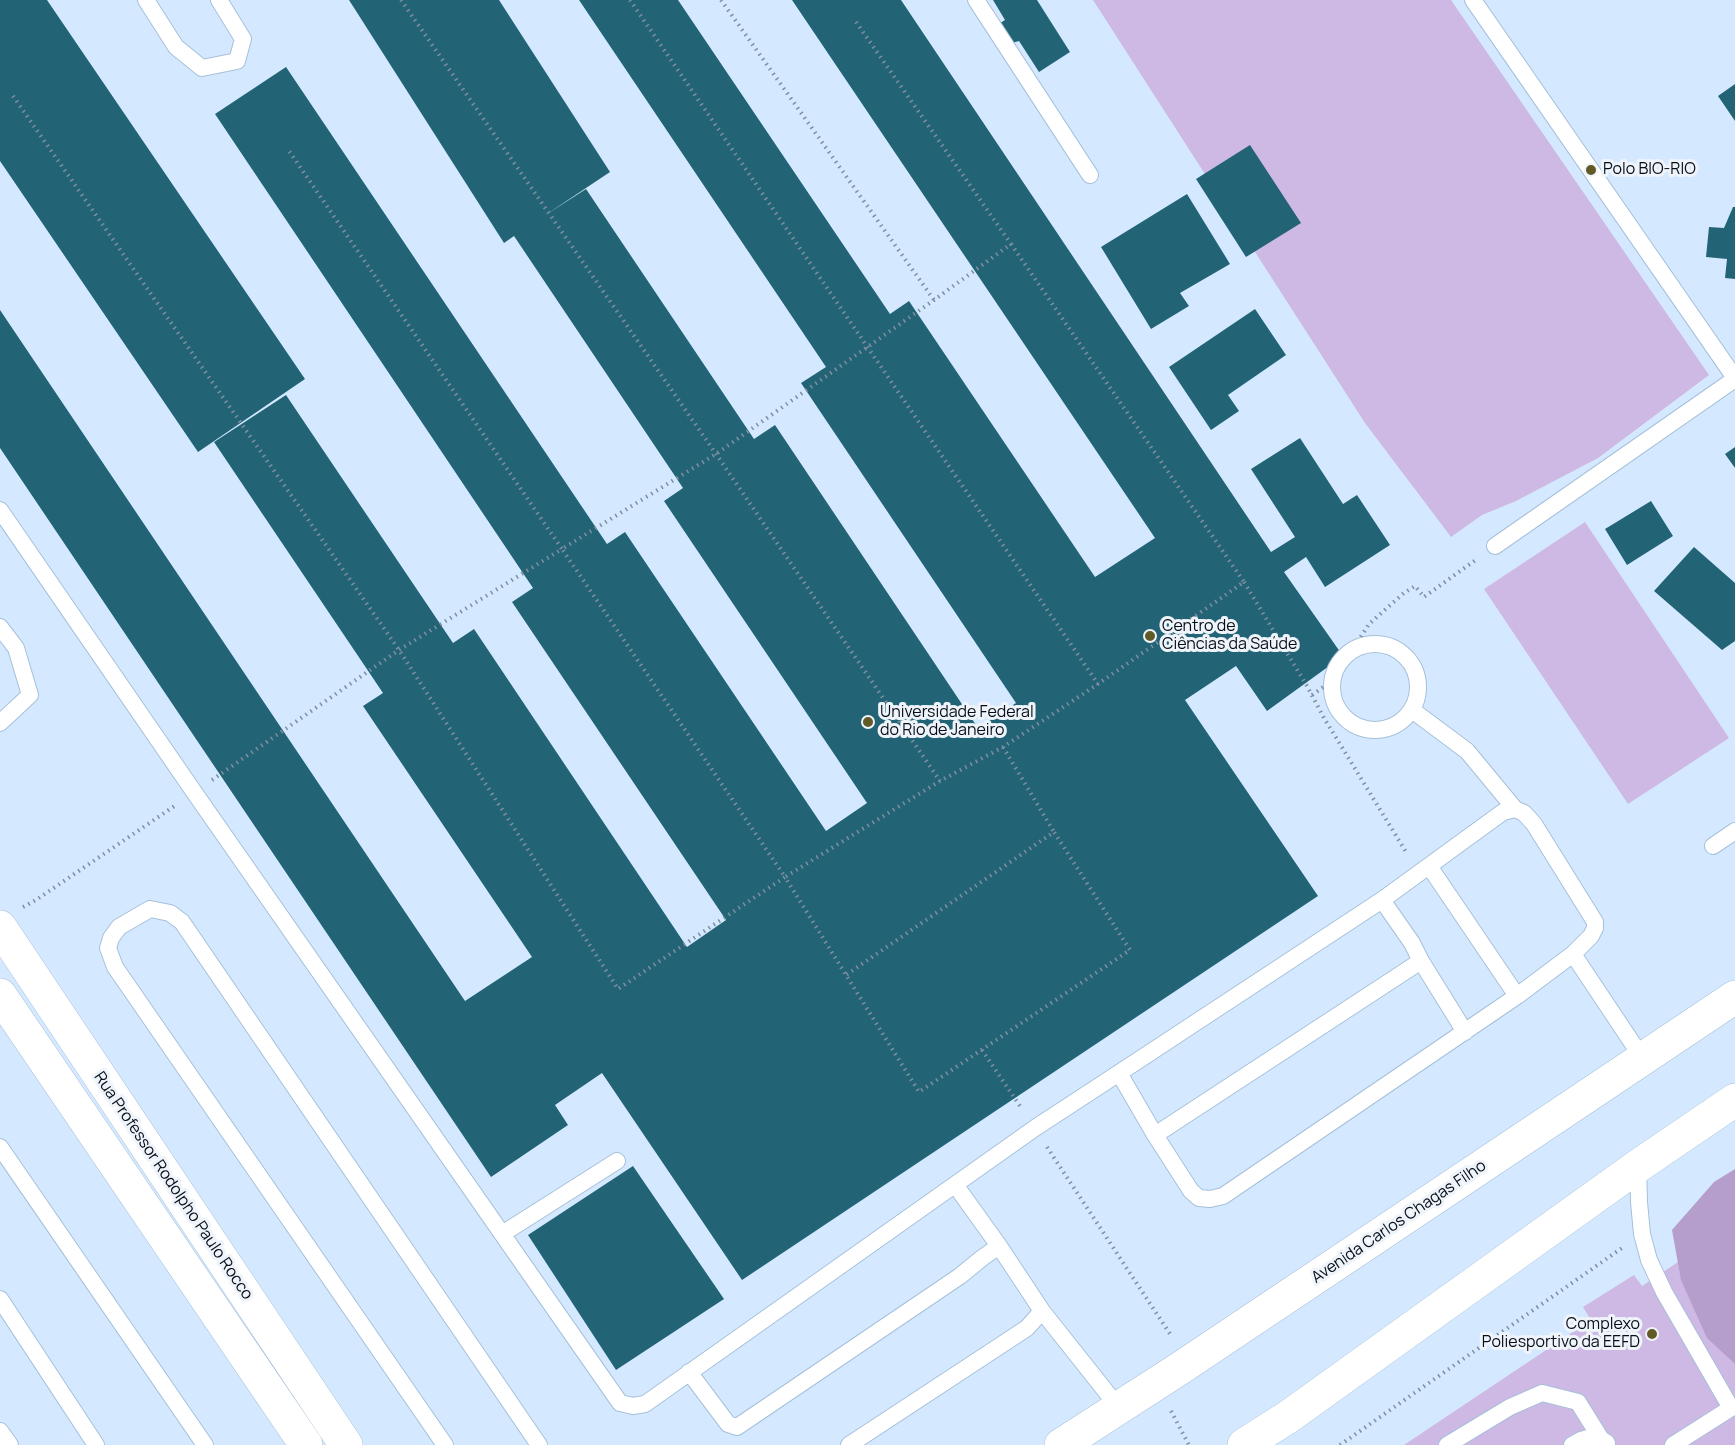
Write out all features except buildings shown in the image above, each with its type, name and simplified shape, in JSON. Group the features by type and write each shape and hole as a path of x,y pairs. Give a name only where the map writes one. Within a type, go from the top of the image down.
{"street":[{"name":"Rua Professor Rodolpho Paulo Rocco","path":"0,927 346,1445"},
{"path":"0,995 306,1445"},
{"name":"Avenida Carlos Chagas Filho","path":"1061,1445 1735,997"},
{"path":"1244,1445 1298,1410 1638,1166 1735,1100"}],"lane":[{"path":"146,0 176,47 202,68 237,62 243,39 219,0"},
{"path":"976,0 1090,175"},
{"path":"1473,0 1735,378 1494,546"},
{"path":"0,510 620,1403 633,1406 645,1404 1035,1128 1382,900 1503,812 1515,808"},
{"path":"0,627 15,648 30,695 0,723"},
{"path":"1379,644 1393,648 1405,656 1414,668 1418,682 1418,696 1412,710 1404,720 1392,727 1380,730 1367,729 1354,725 1340,712 1336,706 1332,681 1342,660 1351,652 1364,646 1379,644"},
{"path":"1119,1073 1191,1191 1199,1198 1210,1199 1223,1196 1517,996 1574,954 1592,936 1595,922 1534,824 1524,813 1515,808 1467,751 1412,710"},
{"path":"1713,846 1735,831"},
{"path":"1424,870 1517,996"},
{"path":"1382,900 1412,943 1465,1032"},
{"path":"445,1445 115,967 108,948 111,938 119,927 150,909 170,913 182,922 539,1445"},
{"path":"1574,954 1643,1059"},
{"path":"1155,1135 1421,961"},
{"path":"0,1147 205,1445"},
{"path":"502,1234 617,1161"},
{"path":"1638,1166 1642,1234 1649,1260 1664,1292 1733,1411 1673,1445"},
{"path":"956,1186 1042,1311 1119,1408"},
{"path":"690,1372 728,1424 737,1426 950,1282 999,1246"},
{"path":"0,1299 96,1445"},
{"path":"849,1445 1027,1328 1042,1311"},
{"path":"1447,1445 1510,1407 1542,1393 1578,1401 1606,1442"},
{"path":"0,1431 10,1445"},
{"path":"1572,1445 1592,1437 1606,1442"}],"path":[{"path":"401,0 940,782"},
{"path":"630,0 1098,684"},
{"path":"721,0 934,300"},
{"path":"856,22 1244,582 1324,718 1424,870"},
{"path":"13,96 399,650 618,989 785,878 940,782 1003,747 1244,582"},
{"path":"287,148 785,878 919,1092 1130,950 1054,832 1003,747"},
{"path":"36,900 399,650 716,454 1011,244"},
{"path":"1351,652 1369,624 1404,593 1415,586 1424,597 1494,546"},
{"path":"1312,695 1332,681"},
{"path":"846,975 1054,832"},
{"path":"982,1050 1189,1362"},
{"path":"1340,1445 1642,1234"}],"shaded area":[{"path":"1093,0 1451,0 1709,375 1598,458 1516,501 1482,515 1451,537 1365,423"},
{"path":"1585,522 1729,738 1628,804 1484,589"},
{"path":"1735,1169 1735,1364 1707,1338 1681,1280 1672,1230 1714,1182"},
{"name":"Complexo Poliesportivo da EEFD","path":"1735,1224 1735,1445 1404,1445 1591,1320 1583,1307 1634,1275 1642,1286"}],"place":[{"name":"Polo BIO-RIO","path":"1591,170"},
{"name":"Centro de Ciências da Saúde","path":"1150,636"},
{"name":"Universidade Federal do Rio de Janeiro","path":"868,722"},
{"name":"Complexo Poliesportivo da EEFD","path":"1652,1334"}]}
